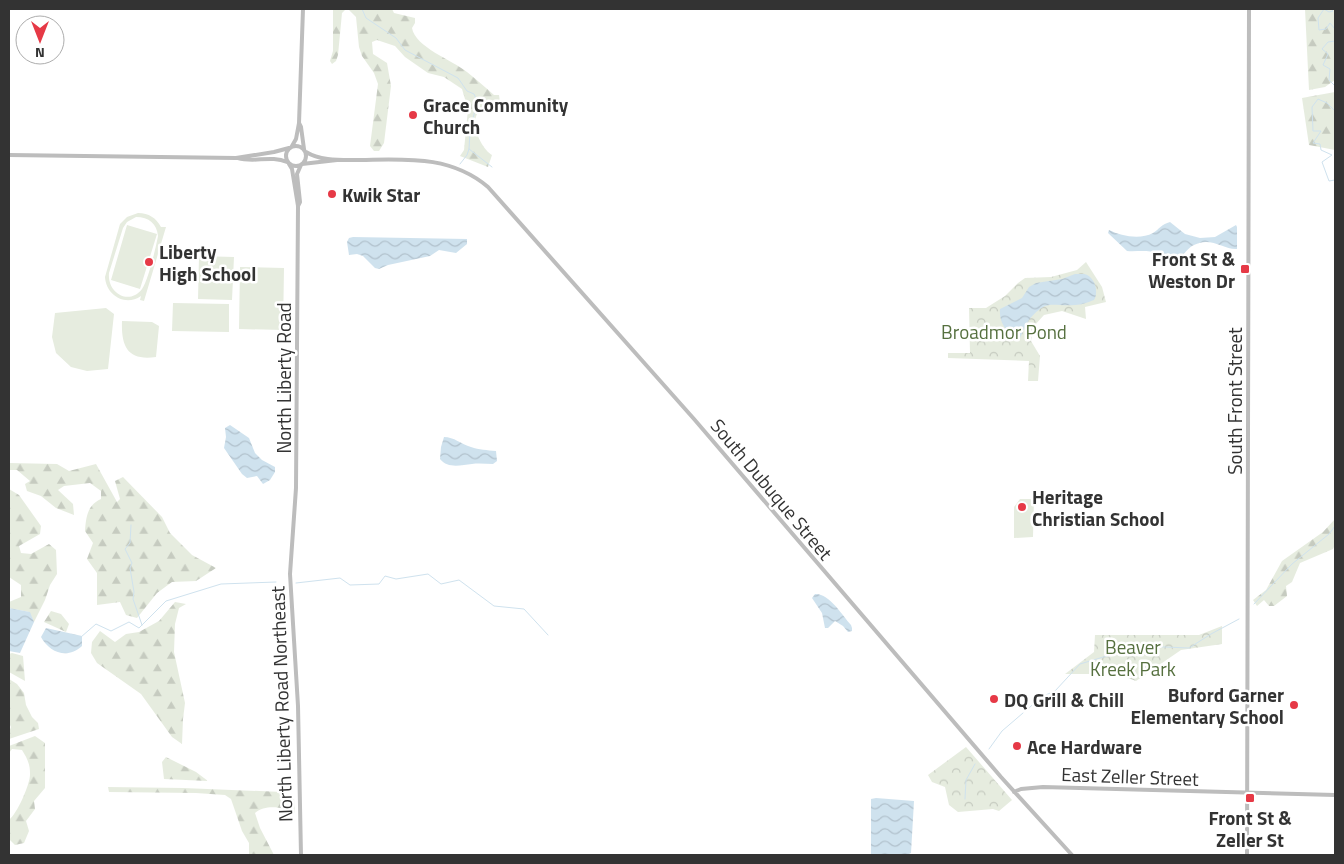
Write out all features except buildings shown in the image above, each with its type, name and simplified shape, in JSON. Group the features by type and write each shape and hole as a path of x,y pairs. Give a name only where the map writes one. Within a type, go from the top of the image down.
{"street":[{"path":"288,163 285,156 296,139 298,123 303,9"},
{"name":"South Front Street","path":"1247,855 1249,9"},
{"path":"298,123 301,127 306,159 301,165"},
{"path":"236,158 298,146 318,158 339,160"},
{"path":"9,155 236,158 252,160 278,158 294,166 339,160"},
{"name":"South Dubuque Street","path":"339,160 424,161 448,164 478,178 488,187 694,419 1014,792 1072,855"},
{"name":"North Liberty Road","path":"288,163 292,169 298,206 296,488 291,551"},
{"name":"North Liberty Road","path":"298,206 300,202 297,174 301,165"},
{"name":"North Liberty Road Northeast","path":"291,551 290,581 298,706 301,855"},
{"name":"East Zeller Street","path":"1014,792 1020,789 1043,787 1335,795"}],"green space":[{"path":"333,9 348,9 342,13 338,55 336,61 332,64 330,61 333,51"},
{"path":"348,9 392,9 394,13 415,18 412,28 420,41 435,53 467,72 494,95 499,95 501,109 483,109 477,114 475,120 477,134 484,147 492,155 488,167 460,156 464,150 468,109 462,89 444,77 428,73 405,57 395,46 377,40 372,42 373,54 387,63 391,86 384,143 379,151 374,151 370,146 378,84 359,47 356,17"},
{"path":"1305,9 1335,9 1335,80 1325,87 1309,90"},
{"path":"1335,92 1335,150 1309,145 1302,98"},
{"path":"138,213 146,214 157,221 161,227 166,227 144,301 140,300 141,296 135,299 123,300 113,294 106,283 105,277 120,224 127,217","holes":["136,217 152,222 158,236 152,264 142,289 137,294 125,297 120,295 111,286 109,273 123,228 127,222"]},
{"path":"127,225 157,234 140,289 111,280"},
{"path":"199,256 234,257 232,300 198,299"},
{"name":"Broadmor Pond","path":"1086,262 1102,287 1106,302 1085,307 1086,319 1062,311 1044,315 1034,326 1031,341 1040,356 1038,381 1028,381 1029,361 948,358 948,353 970,353 969,308 986,308 1005,296 1025,278 1051,277 1077,270"},
{"path":"240,267 284,268 283,330 239,329"},
{"path":"173,303 229,304 229,332 172,331"},
{"path":"106,308 114,314 108,369 87,371 71,367 56,353 52,337 55,313"},
{"path":"122,321 152,322 159,326 156,357 139,357 128,350 123,338"},
{"path":"9,463 57,464 69,471 96,464 117,502 120,499 115,481 123,477 162,517 170,533 192,555 216,568 196,581 172,582 157,593 137,618 126,615 120,602 97,605 97,573 87,559 93,543 85,531 88,512 101,499 101,491 90,483 64,486 58,490 73,504 74,515 56,508 41,496 27,491 25,484 30,481 17,470 9,470"},
{"path":"9,489 19,495 41,526 40,534 19,546 21,553 31,554 49,544 56,550 57,574 50,585 34,622 29,612 9,608 9,602 21,597 21,585 9,577"},
{"path":"1020,499 1034,499 1033,537 1014,538 1014,507"},
{"path":"1335,519 1335,545 1333,549 1300,563 1292,582 1286,586 1287,596 1274,606 1269,606 1264,600 1257,606 1253,600 1266,590 1282,561 1323,532"},
{"path":"175,602 186,604 179,608 175,624 174,652 185,703 182,744 172,737 141,694 97,663 91,653 92,642 100,631 115,642 126,634 139,632 159,621"},
{"path":"51,611 61,614 69,624 66,632 44,622"},
{"name":"Beaver Kreek Park","path":"1222,626 1222,644 1181,650 1136,681 1117,674 1065,674 1094,652 1095,635 1199,635"},
{"path":"9,654 23,656 25,681 9,672"},
{"path":"9,679 17,684 24,693 26,705 32,717 38,723 39,729 9,739 11,727 9,723"},
{"path":"35,736 45,743 45,788 34,801 35,809 26,821 29,831 24,843 15,845 9,839 9,820 16,812 23,798 30,778 30,770 22,750 12,749 9,753 9,746"},
{"path":"966,747 1012,800 999,811 993,809 958,812 949,805 945,787 932,782 928,775"},
{"path":"166,757 196,772 208,781 164,779 162,762"},
{"path":"108,787 283,792 294,798 295,813 285,809 269,807 255,813 260,828 274,855 249,855 249,843 242,831 231,799 225,795 109,792"}],"water":[{"path":"1170,222 1185,234 1200,238 1215,237 1236,225 1237,249 1210,242 1199,243 1191,247 1180,257 1171,260 1150,252 1127,251 1108,233 1109,230 1137,237 1153,233"},
{"path":"349,238 467,239 467,244 456,253 439,250 430,256 388,265 379,269 375,268 363,256 357,254 349,255 347,242"},
{"path":"1075,274 1088,275 1091,278 1096,289 1094,300 1078,305 1045,306 1029,320 1020,338 1007,331 1002,323 1000,309 1022,298 1029,287 1036,283 1062,279"},
{"path":"230,425 249,438 255,453 262,460 275,467 275,472 270,480 263,484 257,476 247,478 242,474 224,448 225,428"},
{"path":"444,437 474,448 496,451 497,461 493,464 455,466 447,464 440,459"},
{"path":"815,594 825,597 835,605 851,625 852,631 848,632 835,621 828,628 825,628 822,613 812,598"},
{"path":"9,608 30,612 34,622 20,653 9,651"},
{"path":"46,628 82,636 82,646 70,653 54,650 41,637"},
{"path":"871,799 914,801 911,853 907,855 871,854"}],"waterway":[{"path":"362,9 366,18 396,38 405,50 458,78 467,91 474,94 477,101 470,132 469,149 460,164"},
{"path":"1331,9 1333,11 1329,12 1324,9 1318,18 1319,30 1326,29 1330,23 1335,29"},
{"path":"1335,41 1328,42 1322,49 1328,54 1323,65 1330,69 1329,80 1335,86"},
{"path":"1335,111 1327,103 1318,99 1312,107 1313,131 1321,131 1313,143 1320,144 1321,150 1332,155 1322,162 1329,181 1335,180"},
{"path":"477,101 502,107"},
{"path":"469,149 492,167"},
{"path":"131,525 130,543 125,549 132,563 130,568 134,592 133,599 142,625"},
{"path":"1254,604 1292,564 1329,534 1335,526"},
{"path":"296,583 340,578 350,585 379,584 385,576 396,579 428,574 441,584 459,580 494,606 524,609 548,635"},
{"path":"81,637 96,624 111,631 129,622 139,628 166,601 221,584 276,582"},
{"path":"1029,708 1041,697 1055,691 1080,664 1140,646 1189,648 1239,619"},
{"path":"989,749 1002,731 1023,713"},
{"path":"965,799 966,780 975,764"}],"place":[{"name":"Grace Community Church","path":"413,115"},
{"name":"Kwik Star","path":"332,194"},
{"name":"Liberty High School","path":"149,262"},
{"name":"Front St & Weston Dr","path":"1245,269"},
{"name":"Heritage Christian School","path":"1022,507"},
{"name":"DQ Grill & Chill","path":"994,699"},
{"name":"Buford Garner Elementary School","path":"1294,705"},
{"name":"Ace Hardware","path":"1017,746"},
{"name":"Front St & Zeller St","path":"1250,798"}]}
